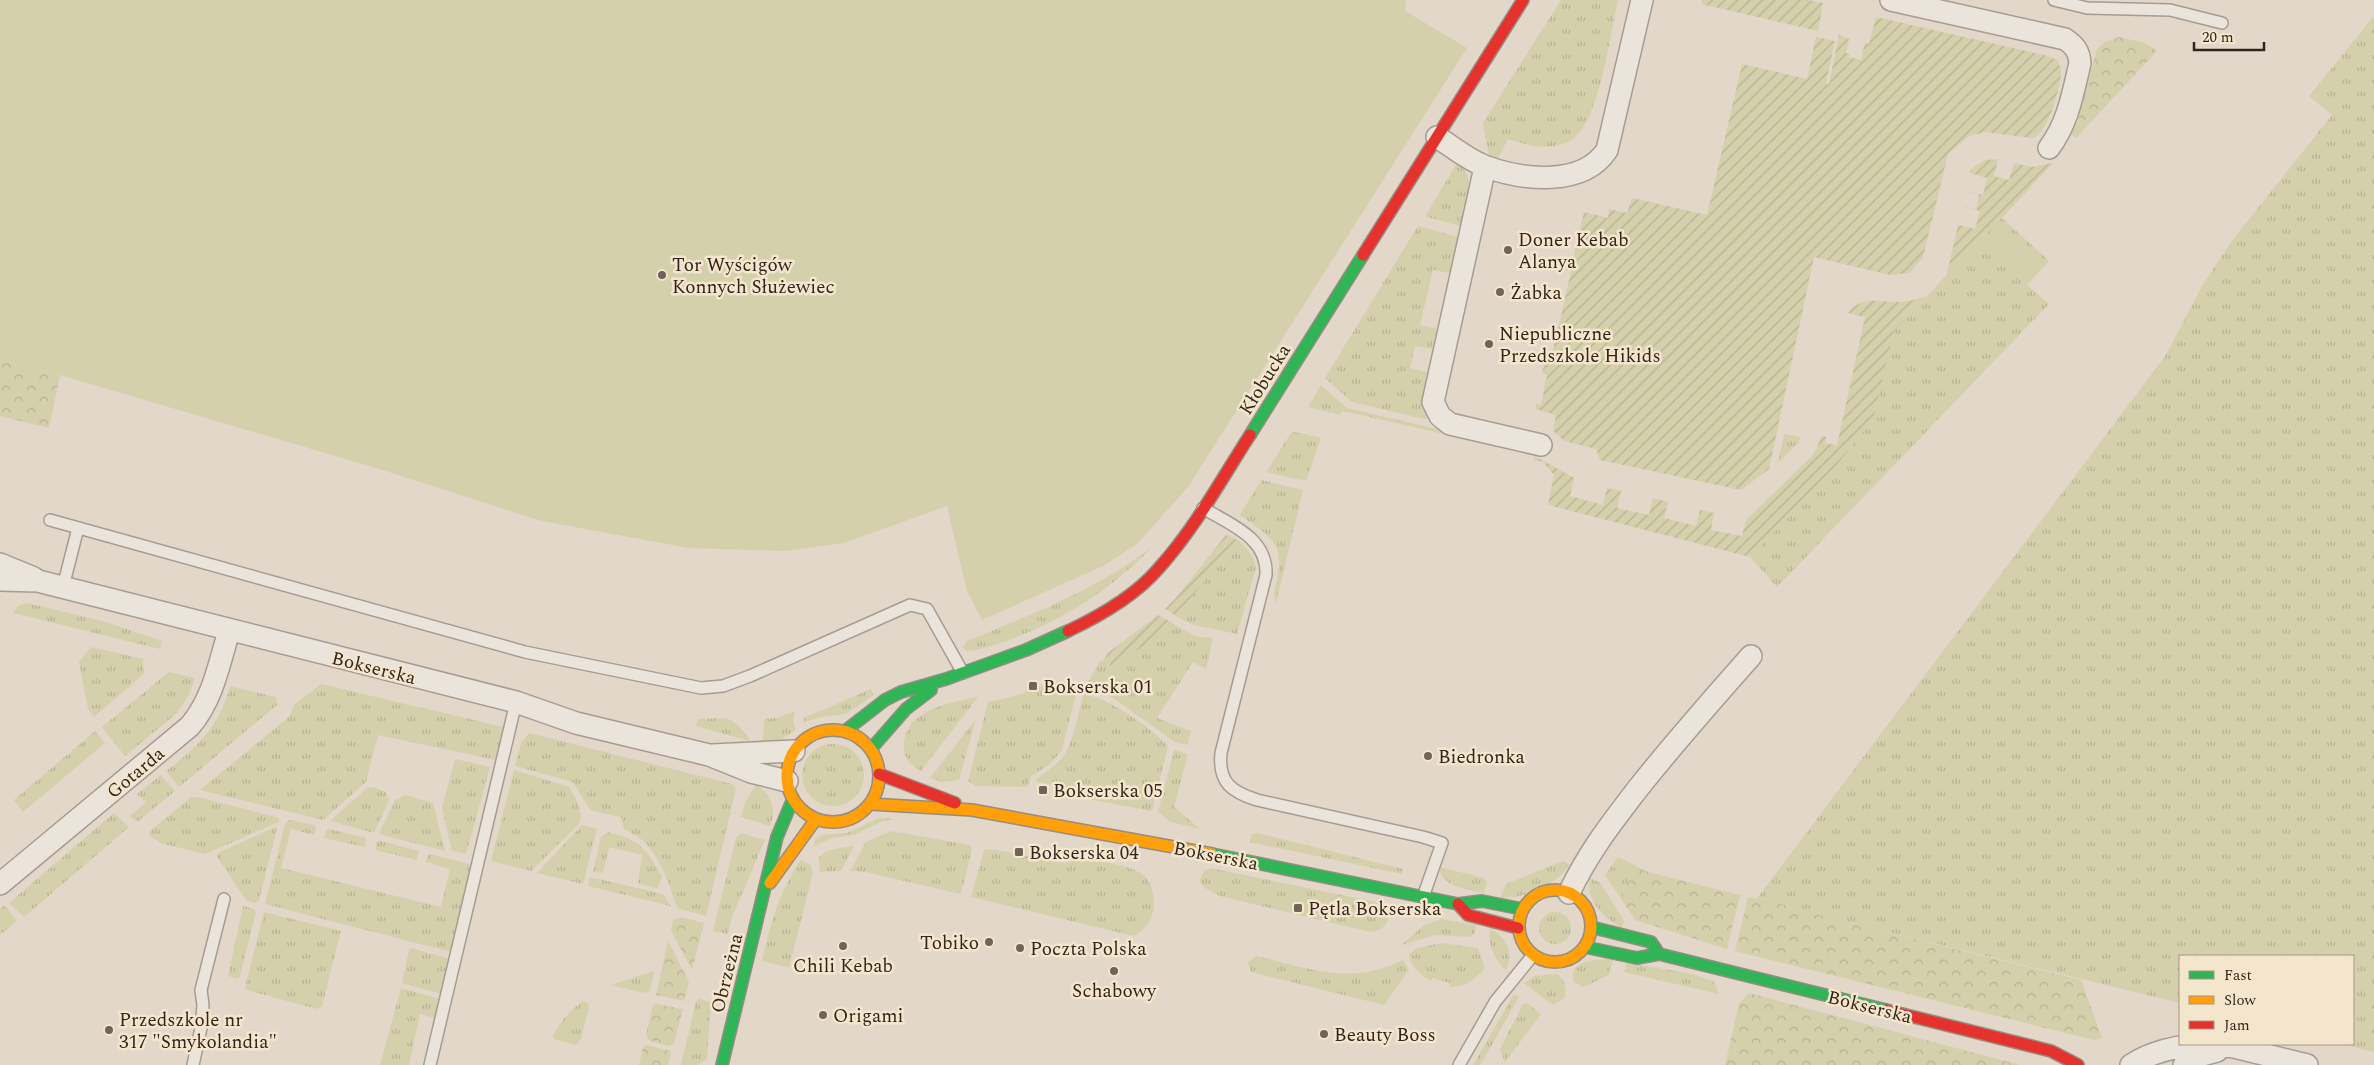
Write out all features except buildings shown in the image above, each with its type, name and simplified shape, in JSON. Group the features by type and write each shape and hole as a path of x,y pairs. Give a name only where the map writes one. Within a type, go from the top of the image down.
{"street":[{"name":"Kłobucka","path":"845,731 885,700 901,692 946,680 1049,640 1107,609 1141,586 1159,568 1191,528 1523,0"},
{"path":"1437,137 1486,167 1512,173 1561,177 1581,172 1600,162 1607,150 1611,137 1642,0"},
{"path":"1891,0 2065,40 2074,45 2079,55 2080,63 2065,121 2059,135 2049,148"},
{"path":"1486,167 1433,402 1440,416 1450,424 1541,445"},
{"name":"Bokserska","path":"0,564 27,574 38,581"},
{"name":"Bokserska","path":"0,580 38,581 229,631 516,702 576,723 709,755 790,790"},
{"name":"Gotarda","path":"0,884 190,726 201,711 212,689 229,631"},
{"path":"1569,893 1589,853 1617,815 1668,749 1752,656"},
{"name":"Kłobucka","path":"871,749 906,709 946,680"},
{"path":"821,731 845,731 856,735 871,749 879,774 876,792 870,804 858,814 841,822 816,820 806,815 790,790 788,762 804,739 821,731"},
{"name":"Bokserska","path":"709,755 794,751"},
{"name":"Bokserska","path":"879,774 972,810"},
{"name":"Obrzeżna","path":"722,1065 776,836 790,790"},
{"name":"Bokserska","path":"870,804 910,808 972,810 1166,845 1458,904 1477,900 1522,909"},
{"name":"Obrzeżna","path":"765,889 816,820"},
{"path":"1546,890 1569,893 1577,897 1585,905 1590,916 1591,927 1585,946 1576,956 1564,962 1553,963 1532,955 1520,938 1518,928 1522,909 1532,897 1546,890"},
{"name":"Bokserska","path":"1458,904 1468,915 1518,928"},
{"name":"Bokserska","path":"1591,927 1651,942 1659,954"},
{"name":"Bokserska","path":"1585,946 1637,958 1659,954 2019,1042 2050,1051 2078,1065"},
{"path":"2131,1065 2160,1051 2184,1045"},
{"path":"2218,1045 2234,1047 2307,1065"},
{"path":"2184,1065 2195,1057 2234,1047"}],"lane":[{"path":"2054,0 2087,8 2170,10 2222,23"},
{"path":"1203,508 1254,539 1267,562 1266,575 1221,753 1219,768 1228,786 1237,793 1257,800 1423,837 1442,843 1423,897"},
{"path":"50,520 525,652 701,688 723,686 750,676 910,604 927,609 963,673"},
{"path":"63,587 78,528"},
{"path":"430,1065 516,702"},
{"path":"193,1065 201,1028 202,990 224,899"},
{"path":"1459,1065 1495,1002 1532,955"}],"green space":[{"name":"Tor Wyścigów Konnych Służewiec","path":"0,0 1406,0 1405,11 1467,48 1188,487 1137,544 1103,566 982,620 967,591 947,506 844,543 786,551 689,548 542,521 376,468 60,375 0,361"},
{"path":"1561,0 1618,0 1603,73 1591,112 1583,127 1568,142 1551,147 1542,147 1508,139 1498,158 1489,156 1483,123"},
{"path":"1702,0 1809,0 1823,3 1818,31 1701,4"},
{"path":"2374,16 2374,1052 2346,1045 2354,1045 2354,955 2179,955 2179,1003 1826,917 1758,897 2166,355 2202,286 2231,242 2332,115 2309,96"},
{"path":"1876,17 2044,55 2057,60 2061,71 2059,87 2053,109 2044,128 2039,135 2033,138 1985,132 1969,136 1948,154 1923,257 1910,273 1890,275 1814,257 1769,469 1741,490 1600,460 1596,449 1564,441 1553,431 1556,415 1535,409 1536,404 1541,405 1547,375 1542,373 1545,363 1550,364 1556,337 1551,335 1554,325 1559,326 1571,271 1566,270 1569,260 1573,260 1584,212 1608,218 1609,209 1627,213 1632,198 1707,215 1742,64 1807,79 1816,37 1835,41 1826,83 1829,84 1839,35 1849,39 1846,53 1850,54 1849,57 1861,60 1865,43 1869,44"},
{"path":"2119,37 2145,43 2157,51 2076,138 2071,134 2078,120 2097,49 2105,42"},
{"path":"1998,159 1994,176 2009,180 2014,163 2032,167 2053,163 1946,278 1958,225 1975,229 1980,211 1962,206 1976,209 1979,195 1965,191 1983,195 1987,178 1970,173 1970,170 1985,160"},
{"path":"1457,163 1464,169 1469,183 1467,201 1460,226 1427,217 1426,215"},
{"path":"2001,217 2049,261 2027,285 2049,304 1777,587 1750,557 1830,473 1875,417 1873,415 1894,331"},
{"path":"1418,226 1458,237 1450,273 1433,270 1420,325 1437,329 1432,349 1415,346 1410,368 1427,372 1422,401 1428,418 1424,419 1352,402 1325,378"},
{"path":"2006,228 2043,263 2026,282 1989,247"},
{"path":"1926,296 1894,331 1874,415 1876,417 1830,473 1750,557 1548,505 1554,475 1543,462 1533,460 1535,456 1574,478 1570,496 1603,505 1607,488 1621,491 1617,508 1649,515 1653,498 1668,502 1664,518 1696,526 1700,510 1714,513 1711,530 1742,536 1746,520 1812,456 1821,436 1826,437 1825,443 1837,445 1865,317 1848,313 1860,303 1866,301 1903,302"},
{"path":"0,361 60,375 49,428 0,416"},
{"path":"1321,385 1347,408 1441,430 1448,435 1343,411 1340,415 1308,407"},
{"path":"1295,432 1321,438 1306,481 1266,472 1291,433"},
{"path":"1784,434 1800,437 1799,442 1778,463"},
{"path":"1261,480 1303,490 1276,603 1274,594 1279,570 1277,550 1268,536 1240,515"},
{"path":"1226,535 1238,540 1176,616 1165,609 1175,599"},
{"path":"1238,540 1249,552 1256,567 1237,634 1194,625 1176,616"},
{"path":"1153,546 1106,588 1053,621 990,646 966,651 963,647 966,642 1046,608 1091,586 1133,561"},
{"path":"27,603 106,622 162,641 160,649 13,613 18,606"},
{"path":"1158,615 1169,621 1144,646 1111,666 1104,660 1108,653"},
{"path":"1169,621 1194,636 1213,638 1206,669 1193,662 1157,718 1191,731 1187,745 1175,742 1113,698 1086,686 1100,661 1104,660 1111,666 1144,646"},
{"path":"91,647 143,659 144,674 94,717 88,709 79,662"},
{"path":"169,672 195,678 189,695 177,713 125,756 102,727"},
{"path":"1052,682 1076,687 1077,690 1062,750 1050,764 1030,777 1028,787 975,786 968,781 988,702 1016,696"},
{"path":"321,684 503,727 503,740 496,760 378,735 366,782 323,820 200,790 289,717 294,705"},
{"path":"230,686 276,697 277,705 179,787 166,771 187,754 214,724 226,700"},
{"path":"871,689 874,695 846,714 822,717 804,722 804,718"},
{"path":"1084,694 1117,707 1152,731 1168,746 1152,811 1056,793 1057,786 1035,781 1059,761 1066,752"},
{"path":"978,697 921,771 914,767 905,755 904,747 906,734 911,724 920,716 942,705"},
{"path":"795,711 793,721 796,730 780,740 763,742 764,719 777,718"},
{"path":"722,718 732,721 749,738 749,741 696,726 698,719"},
{"path":"976,719 959,780 943,782 930,778"},
{"path":"95,731 105,743 23,812 14,800"},
{"path":"529,733 732,784 736,789 706,916 677,908 664,871 654,853 641,839 624,829 621,817 590,810 573,782 515,766 521,743"},
{"path":"833,744 845,747 855,753 861,763 864,775 861,787 855,797 845,803 833,806 821,803 811,797 805,787 802,775 805,763 811,753 821,747"},
{"path":"1174,750 1188,754 1174,807 1200,829 1171,822 1158,812"},
{"path":"455,759 490,767 466,854 452,851 442,808"},
{"path":"514,770 569,787 577,800 581,814 579,824 531,871 491,861"},
{"path":"161,775 175,791 137,822 130,816 146,802 137,794"},
{"path":"756,784 769,797 773,808 770,826 741,817 745,803"},
{"path":"373,787 386,792 389,800 374,833 330,821 367,788"},
{"path":"405,795 433,803 445,851 379,834 395,800"},
{"path":"191,797 198,797 279,818 279,822 205,854 160,843 149,835 150,831"},
{"path":"114,813 129,827 24,917 9,903"},
{"path":"879,818 893,819 880,822 854,835 832,838 812,847 816,839 822,835 847,833"},
{"path":"289,820 315,825 316,828 314,835 291,829 281,868 441,907 450,869 426,862 428,855 431,854 472,865 451,952 265,904 285,824"},
{"path":"582,825 597,829 583,884 537,873"},
{"path":"275,827 277,828 259,901 256,903 246,900 217,857 218,853"},
{"path":"329,829 366,838 365,847 324,838 326,830"},
{"path":"891,831 970,845 972,849 961,894 865,872 850,871 866,842"},
{"path":"608,832 636,842 646,852 662,877 658,887 655,888 638,883 642,855 609,847 603,873 593,872 601,837"},
{"path":"741,833 765,840 732,917 728,934 713,931 736,838"},
{"path":"1258,833 1403,869 1402,874 1250,842 1252,834"},
{"path":"380,841 419,851 417,860 375,850 377,842"},
{"path":"854,846 841,871 820,872 819,857 835,849"},
{"path":"991,849 1064,863 1071,861 1104,862 1136,870 1147,879 1153,891 1154,906 1150,920 1134,936 971,897 984,850"},
{"path":"1618,857 1636,866 1620,897 1605,875"},
{"path":"801,860 811,866 813,873 789,968 762,961 772,921 781,897"},
{"path":"1563,861 1570,865 1548,885 1520,896 1500,898 1506,884"},
{"path":"1636,866 1648,872 1740,895 1727,949 1635,920 1620,897"},
{"path":"1439,867 1484,878 1487,882 1484,893 1463,889 1450,883 1441,874"},
{"path":"1211,868 1380,903 1387,912 1388,921 1382,928 1371,932 1220,896 1205,888 1199,882 1204,871"},
{"path":"590,877 663,894 671,906 588,886"},
{"path":"1589,877 1600,883 1624,920 1622,928 1608,919 1593,901 1590,894"},
{"path":"1748,897 1756,899 1758,897 1826,917 2081,980 2102,1038 2094,1040 1735,951"},
{"path":"4,905 17,921 0,935 0,909"},
{"path":"243,906 254,909 256,912 239,979 228,976"},
{"path":"264,912 341,931 322,1006 317,1009 247,990 245,987"},
{"path":"1555,912 1566,917 1571,928 1566,939 1555,944 1544,939 1539,928 1544,917"},
{"path":"681,917 704,923 692,970 671,931 673,920"},
{"path":"1441,919 1477,925 1474,934 1470,937 1436,935 1401,945 1423,926"},
{"path":"1490,929 1501,936 1509,951 1506,970 1498,962 1493,951 1489,934"},
{"path":"668,941 689,982 684,1001 656,995"},
{"path":"1442,943 1478,948 1485,969 1469,982 1456,987 1450,987 1450,983 1433,978 1431,981 1427,979 1415,968 1409,954 1417,948"},
{"path":"411,948 450,959 442,994 402,983"},
{"path":"1257,956 1330,973 1366,972 1384,968 1403,960 1409,970 1384,1005 1251,972 1248,962"},
{"path":"1613,959 1609,975 1583,987 1574,982 1573,975 1579,965 1592,960"},
{"path":"1627,963 1694,974 1714,982 1719,994 1624,972"},
{"path":"654,971 650,991 645,993 611,985"},
{"path":"1557,974 1564,984 1565,995 1563,999 1553,1005 1524,983 1535,976"},
{"path":"401,988 440,999 435,1018 420,1014 409,1065 380,1065"},
{"path":"1749,993 2020,1065 1725,1065 1739,1004"},
{"path":"1514,994 1519,997 1485,1057 1480,1065 1473,1065"},
{"path":"699,999 711,1002 707,1059 697,1065 681,1065 696,1001"},
{"path":"583,1001 589,1007 581,1039 576,1045 554,1039 553,1036 562,1021"},
{"path":"1527,1003 1541,1014 1505,1062 1500,1049 1523,1004"},
{"path":"657,1004 683,1009 674,1044 668,1046 649,1040 646,1035 653,1005"},
{"path":"646,1045 670,1051 668,1065 639,1065 643,1047"}],"traffic: fast":[{"path":"1250,435 1363,255"},
{"path":"845,731 885,700 901,692 946,679 1026,650 1068,631"},
{"path":"871,749 906,709 931,690"},
{"path":"722,1065 777,837 793,799"},
{"path":"1212,854 1458,904 1482,901 1522,909"},
{"path":"1591,927 1651,942 1659,954"},
{"path":"1585,947 1637,958 1659,954 1886,1010"}],"traffic: slow":[{"path":"833,730 851,733 866,743 876,758 879,776 876,794 866,809 851,819 833,822 815,819 800,809 790,794 787,776 790,758 800,743 815,733 833,730"},
{"path":"870,804 972,810 1212,854"},
{"path":"770,883 816,819"},
{"path":"1562,890 1581,900 1589,912 1591,926 1589,940 1581,952 1569,960 1548,962 1529,952 1521,940 1519,919 1529,900 1541,892 1562,890"}],"traffic: jam":[{"path":"1363,255 1523,0"},
{"path":"1068,631 1117,604 1150,578 1172,553 1196,520 1250,435"},
{"path":"879,774 955,803"},
{"path":"1458,904 1468,915 1518,928"},
{"path":"1886,1010 2051,1051 2078,1065"}],"place":[{"name":"Doner Kebab Alanya","path":"1508,250"},
{"name":"Tor Wyścigów Konnych Służewiec","path":"662,275"},
{"name":"Żabka","path":"1500,292"},
{"name":"Niepubliczne Przedszkole Hikids","path":"1489,344"},
{"name":"Bokserska 01","path":"1033,686"},
{"name":"Biedronka","path":"1428,756"},
{"name":"Bokserska 05","path":"1043,790"},
{"name":"Bokserska 04","path":"1019,852"},
{"name":"Pętla Bokserska","path":"1298,908"},
{"name":"Tobiko","path":"989,942"},
{"name":"Chili Kebab","path":"843,946"},
{"name":"Poczta Polska","path":"1020,948"},
{"name":"Schabowy","path":"1114,971"},
{"name":"Origami","path":"823,1015"},
{"name":"Przedszkole nr 317 \"Smykolandia\"","path":"109,1030"},
{"name":"Beauty Boss","path":"1324,1034"}]}
